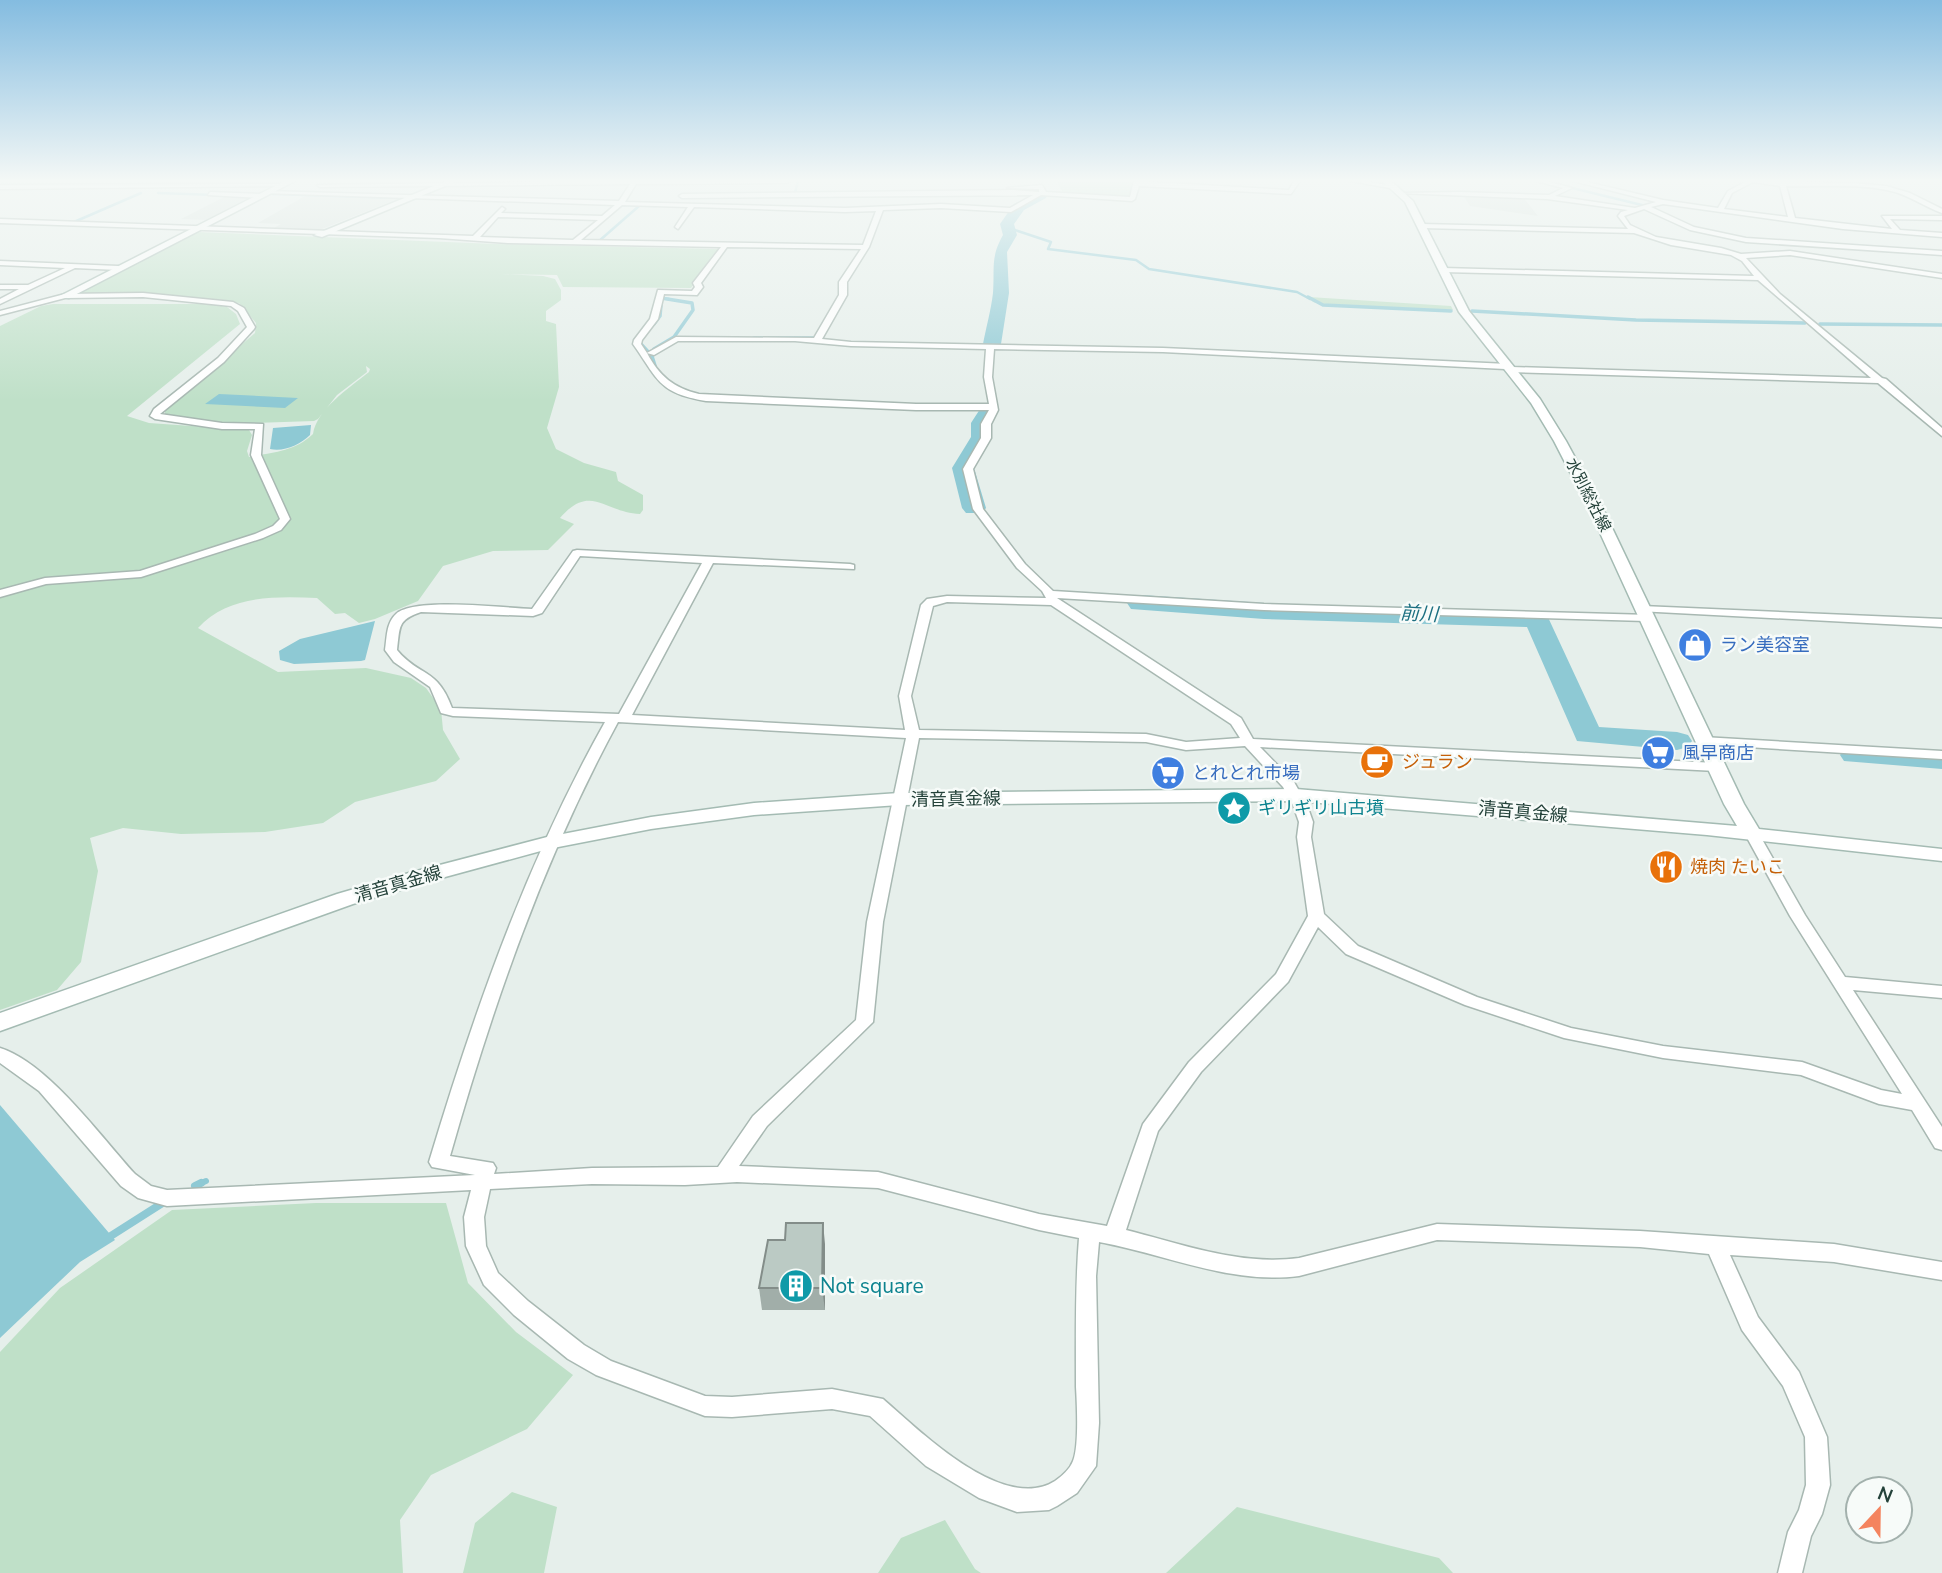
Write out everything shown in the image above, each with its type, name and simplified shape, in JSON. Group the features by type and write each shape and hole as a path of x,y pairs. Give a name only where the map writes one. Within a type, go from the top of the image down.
{"main road":[{"path":"65,296 145,254"},
{"name":"水別総社線","path":"1436,254 1464,312 1536,402 1560,441 1695,717 1716,768 1752,834"},
{"name":"清音真金線","path":"0,1022 345,899 547,843 711,814 899,799 1296,795 1476,808 1942,855"}],"street":[{"path":"718,254 697,284 699,287 694,293 662,292 658,299 656,317 637,339 637,344 647,355 652,370 659,378 684,392 706,398 905,407 994,407"},
{"path":"817,340 843,295 843,282 861,254"},
{"path":"1737,254 1767,254"},
{"path":"1799,254 1942,276"},
{"path":"1741,256 1760,278 1942,433"},
{"path":"0,263 118,268"},
{"path":"0,302 73,266"},
{"path":"1443,270 1760,278"},
{"path":"0,271 59,273"},
{"path":"0,287 29,288"},
{"path":"0,594 45,581 141,574 259,536 277,528 285,519 256,455 260,426 222,426 155,416 157,411 221,360 245,335 251,327 241,310 227,303 143,295 12,295"},
{"path":"0,313 65,296"},
{"path":"652,354 677,339 817,340 851,344 1163,350 1508,368 1883,382"},
{"path":"990,347 988,377 994,407 986,424 986,438 968,469 978,509 1021,566 1052,598 1145,663 1230,715 1242,727 1250,744 1289,785 1296,795 1306,822 1304,837 1316,916 1282,978 1195,1068 1150,1129 1114,1236"},
{"path":"850,566 577,553 538,611 420,608 402,614 395,622 391,650 395,656 430,678 441,690 446,710 912,734 1146,738 1186,746 1250,744 1716,768"},
{"path":"709,560 547,843 500,968 439,1162 486,1168 474,1217 476,1246 491,1279 521,1308 576,1352 604,1368 705,1406 732,1407 832,1399 875,1406 934,1458 988,1490 1017,1500 1049,1498 1069,1485 1084,1466 1088,1423 1086,1276 1090,1231"},
{"path":"723,1175 760,1121 864,1022 875,922 912,734 905,696 927,605 932,601 1052,598 1278,607 1644,613 1942,623"},
{"path":"1703,741 1942,755"},
{"path":"1752,834 1798,916 1843,983 1942,1143"},
{"path":"1316,916 1352,950 1471,1001 1570,1034 1663,1052 1802,1069 1879,1097 1916,1104"},
{"path":"1843,983 1942,992"},
{"path":"0,1055 14,1062 45,1086 128,1180 145,1192 167,1198 579,1176 723,1175 878,1180 1039,1222 1114,1236 1243,1268 1277,1270 1339,1258 1437,1232 1640,1239 1716,1247 1834,1253 1942,1271"},
{"path":"1716,1247 1750,1323 1791,1379 1816,1437 1818,1485 1810,1514 1800,1532 1790,1573"}],"green space":[{"path":"154,254 715,254 691,288 563,287 557,275 501,274 555,279 561,290 561,300 546,311 546,321 556,324 559,387 547,428 556,449 584,463 616,472 618,481 643,495 643,510 640,514 598,502 581,502 560,518 574,524 548,550 493,551 443,566 418,601 375,619 359,623 345,613 335,614 317,598 285,597 238,603 210,617 198,628 278,672 366,668 411,678 426,688 441,709 443,730 460,759 436,781 355,802 323,823 265,832 181,834 123,828 90,838 98,871 81,962 57,990 0,1010 0,326 41,306 53,304 211,304 227,307 236,314 240,324 127,416 149,423 249,430 252,435 247,451 249,457 283,450 306,440 313,434 327,408 369,372 370,369 366,366 367,372 337,395 314,421 221,424 165,414 165,410 255,333 256,323 239,303 148,293 76,295"},
{"path":"1309,297 1451,306 1453,310 1322,304 1313,302"},
{"path":"316,1203 446,1203 468,1283 516,1332 573,1375 527,1429 431,1475 400,1520 403,1573 0,1573 0,1352 60,1288 172,1210"},
{"path":"512,1492 557,1507 544,1573 463,1573 475,1523"},
{"path":"1237,1507 1439,1558 1453,1573 1166,1573"},
{"path":"945,1520 975,1569 981,1573 878,1573 901,1538"}],"water":[{"path":"219,394 298,398 285,408 205,404"},
{"path":"311,425 310,435 302,442 286,449 270,449 273,428"},
{"path":"375,621 365,660 294,664 280,660 279,651 300,639"},
{"path":"0,1105 115,1240 80,1262 0,1338"}],"building":[{"path":"786,1223 823,1223 822,1288 759,1288 768,1240 785,1240"}],"waterway":[{"name":"前川","path":"992,344 1001,293 1001,254"},
{"path":"1091,254 1136,260 1149,269 1297,292 1310,299"},
{"path":"1308,297 1323,305 1451,311"},
{"path":"654,349 674,337 693,310 692,303 661,298 669,299"},
{"path":"654,324 660,316 661,305"},
{"path":"1472,311 1636,320 1805,323"},
{"path":"1820,324 1942,325"},
{"path":"754,338 815,338"},
{"path":"640,343 652,356 656,369"},
{"name":"前川","path":"974,508 963,468 981,437 981,423 989,410"},
{"name":"前川","path":"1140,603 1264,611 1537,619 1588,735 1677,741"},
{"name":"前川","path":"1855,755 1942,760"},
{"path":"197,1185 206,1181"},
{"path":"197,1185 201,1183"},
{"path":"106,1239 161,1204"}],"place":[{"name":"ラン美容室","path":"1695,645"},
{"name":"風早商店","path":"1658,753"},
{"name":"ジュラン","path":"1377,762"},
{"name":"とれとれ市場","path":"1168,773"},
{"name":"ギリギリ山古墳","path":"1234,808"},
{"name":"焼肉 たいこ","path":"1666,867"},
{"name":"Not square","path":"796,1286"}]}
